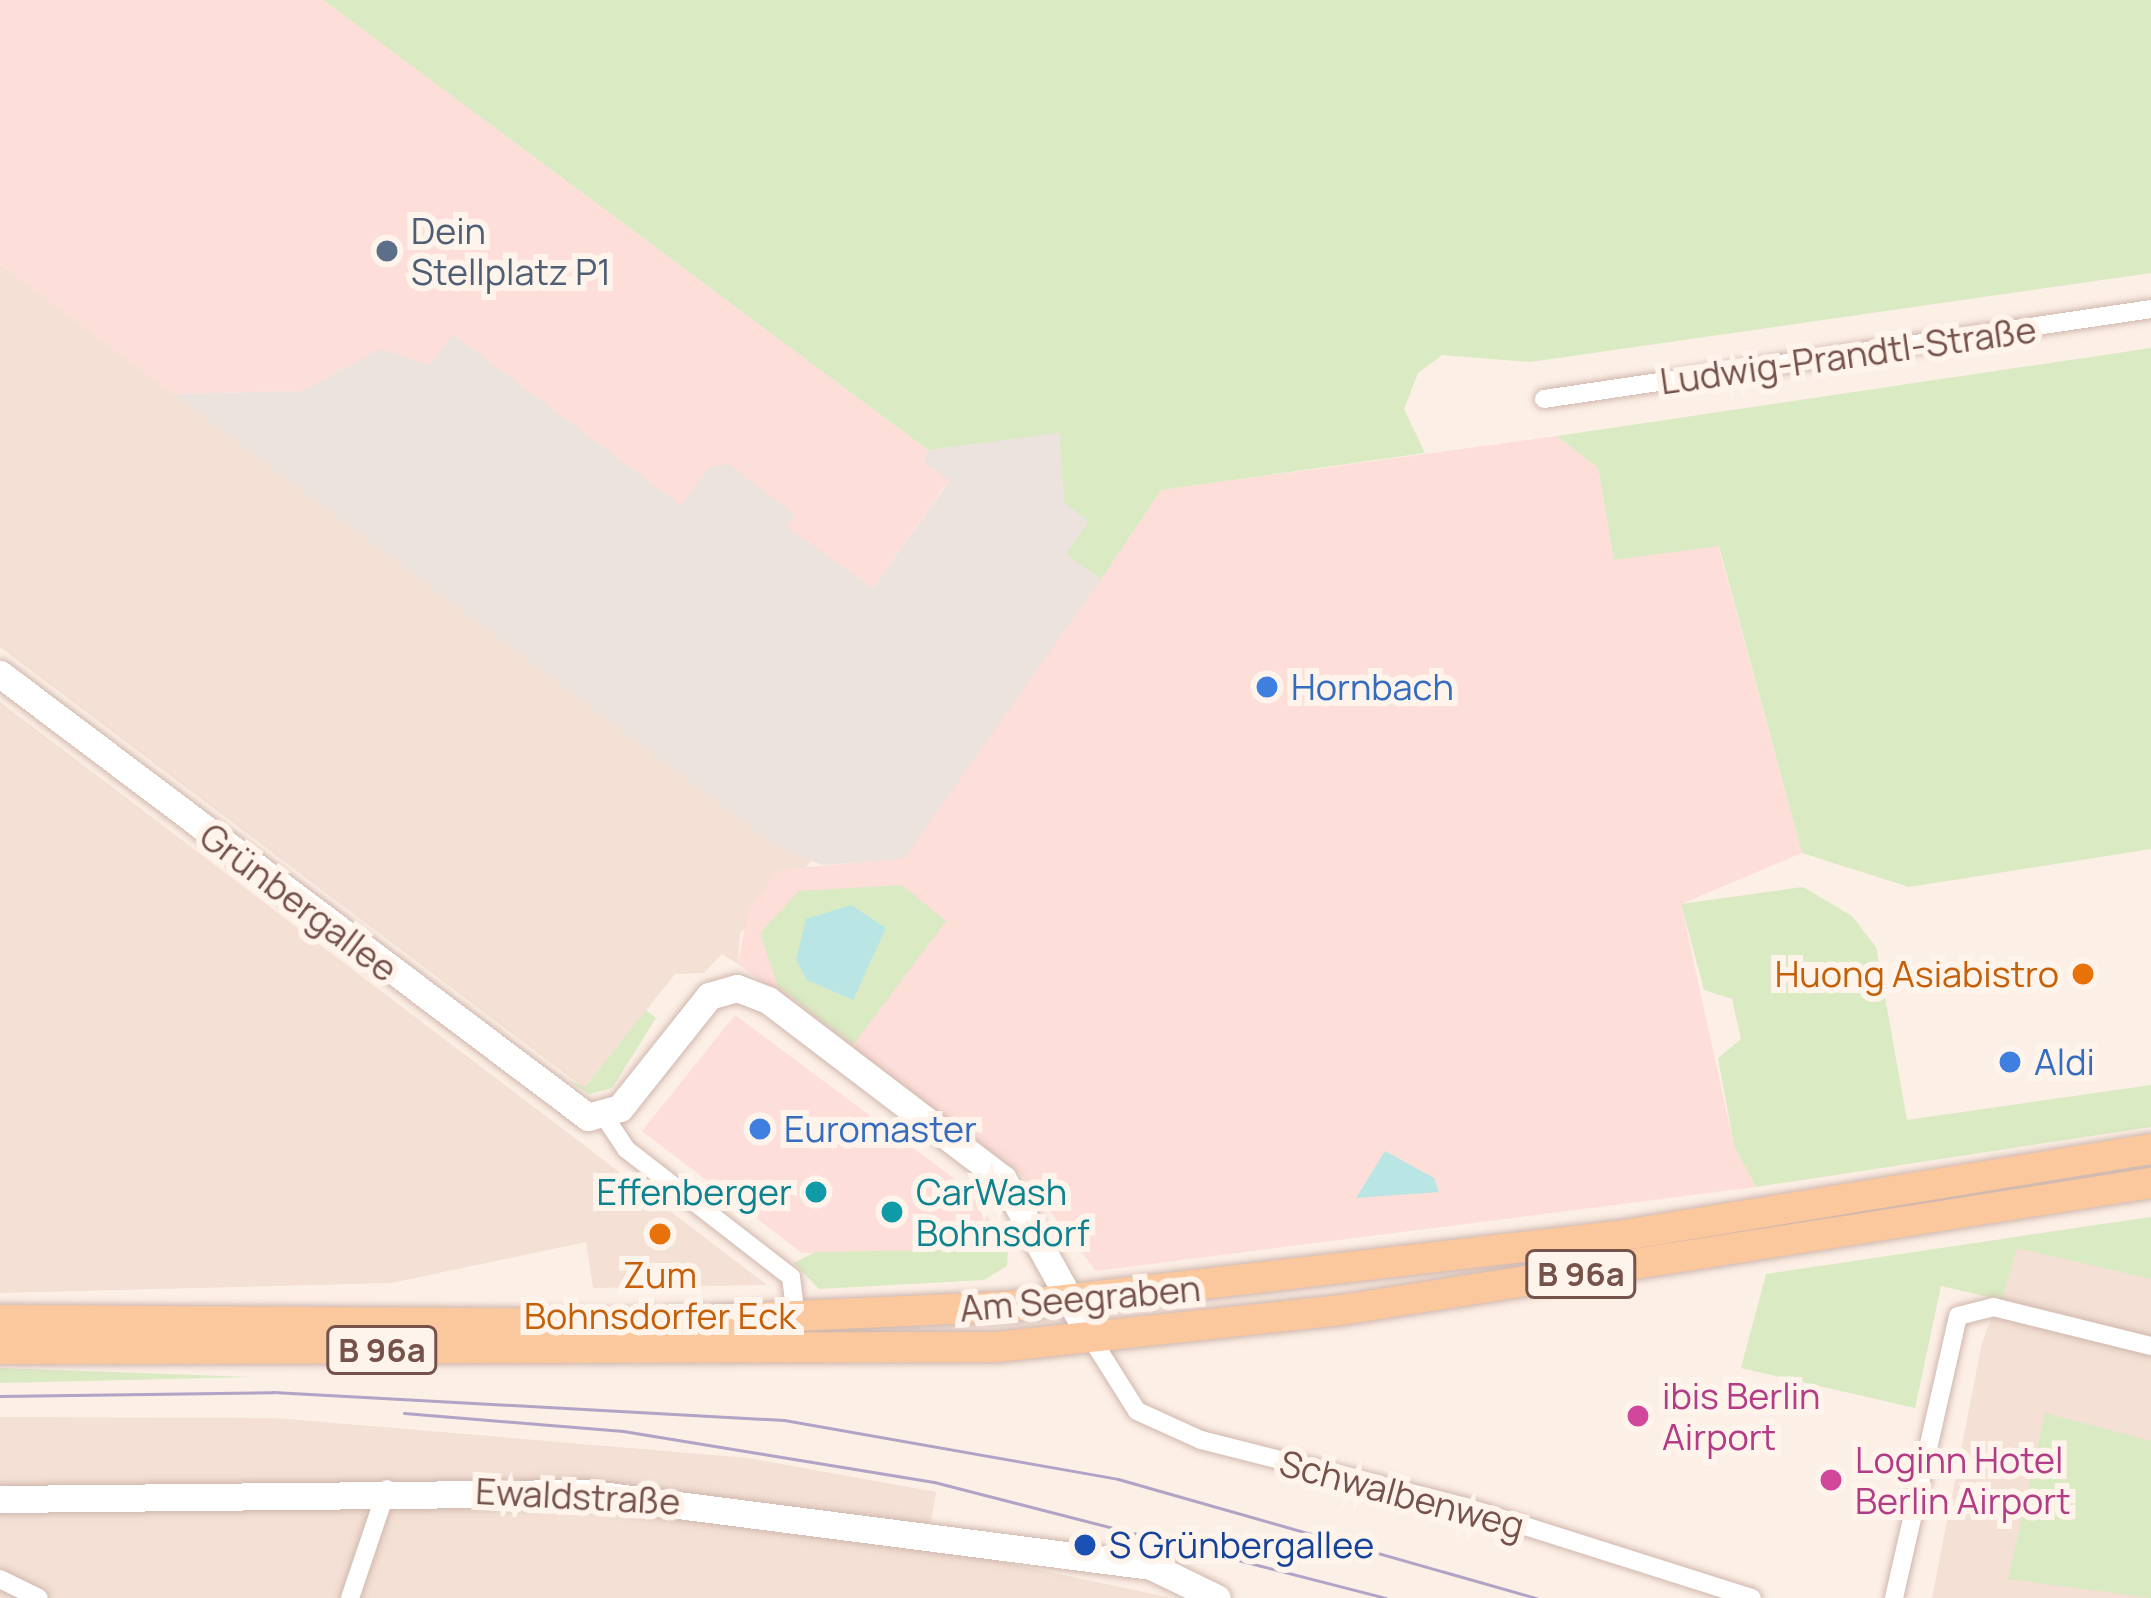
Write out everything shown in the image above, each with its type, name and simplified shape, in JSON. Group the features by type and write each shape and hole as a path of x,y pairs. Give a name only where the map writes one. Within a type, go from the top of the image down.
{"main road":[{"name":"Am Seegraben","path":"0,1320 1071,1300 1618,1236 2151,1149"},
{"name":"Am Seegraben","path":"0,1349 615,1354 1090,1338 2151,1184"}],"street":[{"name":"Ludwig-Prandtl-Straße","path":"1544,399 2151,309"},
{"name":"Grünbergallee","path":"0,674 562,1100 604,1116 626,1149 778,1264 796,1306"},
{"path":"604,1116 709,997 752,991 1003,1179 1090,1338"},
{"path":"1894,1598 1958,1316 1993,1307 2151,1346"},
{"name":"Schwalbenweg","path":"1090,1338 1124,1398 1186,1434 1752,1598"},
{"path":"350,1598 387,1489"},
{"name":"Ewaldstraße","path":"0,1499 387,1489 754,1508 1151,1567 1217,1598"},
{"path":"0,1579 39,1598"}],"shaded area":[{"name":"Dein Stellplatz P1","path":"0,0 323,0 928,450 924,462 949,480 873,588 786,527 795,516 710,467 682,506 454,335 430,366 380,349 302,391 173,394 0,264"},
{"path":"0,264 773,844 814,859 740,933 738,964 722,954 704,973 675,974 584,1088 0,647"},
{"path":"453,334 681,505 710,467 729,464 795,515 787,527 873,588 949,481 924,462 928,450 1059,432 1064,503 1090,522 1066,554 1101,579 904,859 822,865 773,844 173,394 302,391 380,349 430,365"},
{"path":"1557,436 1598,468 1614,559 1718,545 1802,853 1681,904 1734,1146 1756,1187 1096,1271 1022,1175 738,964 748,910 779,870 904,858 1161,490"},
{"path":"0,702 767,1285 593,1288 586,1242 391,1283 0,1293"},
{"path":"735,1015 972,1192 1008,1249 802,1253 642,1131"},
{"path":"2151,1217 2151,1598 1932,1598 1982,1343 2021,1236"},
{"path":"0,1417 275,1418 748,1458 936,1492 927,1546 1172,1598 0,1598"}],"green space":[{"path":"323,0 2151,0 2151,273 1530,362 1442,355 1418,373 1404,409 1425,453 1161,490 1101,579 1066,554 1089,522 1064,503 1059,433 928,450"},
{"path":"2151,348 2151,849 1909,887 1802,853 1719,546 1614,560 1598,468 1557,436"},
{"path":"902,885 946,921 853,1045 778,987 760,933 799,891"},
{"path":"1803,887 1852,916 1876,947 1907,1120 2151,1085 2151,1127 1756,1187 1734,1146 1718,1058 1741,1039 1732,999 1704,990 1681,904"},
{"path":"646,1010 656,1018 612,1088 589,1094 568,1080 585,1087"},
{"path":"2151,1217 2151,1279 2017,1248 2002,1300 1941,1286 1915,1408 1741,1368 1766,1274"},
{"path":"1008,1249 1007,1266 984,1280 819,1289 794,1263 815,1252"},
{"path":"0,1368 251,1377 0,1383"},
{"path":"2045,1413 2151,1441 2151,1598 2008,1579"}],"water":[{"path":"851,905 886,928 853,1000 807,980 796,960 806,919"},
{"path":"1385,1151 1434,1178 1439,1192 1356,1198"}],"tram line":[{"path":"0,1396 273,1392 784,1420 1118,1479 1536,1598"},
{"path":"404,1413 623,1431 934,1482 1386,1598"}],"place":[{"name":"Dein Stellplatz P1","path":"387,251"},
{"name":"Hornbach","path":"1267,687"},
{"name":"Huong Asiabistro","path":"2083,974"},
{"name":"Aldi","path":"2010,1062"},
{"name":"Euromaster","path":"760,1129"},
{"name":"Effenberger","path":"816,1192"},
{"name":"CarWash Bohnsdorf","path":"892,1212"},
{"name":"Zum Bohnsdorfer Eck","path":"660,1234"},
{"name":"ibis Berlin Airport","path":"1638,1416"},
{"name":"Loginn Hotel Berlin Airport","path":"1831,1480"},
{"name":"S Grünbergallee","path":"1085,1545"}]}
